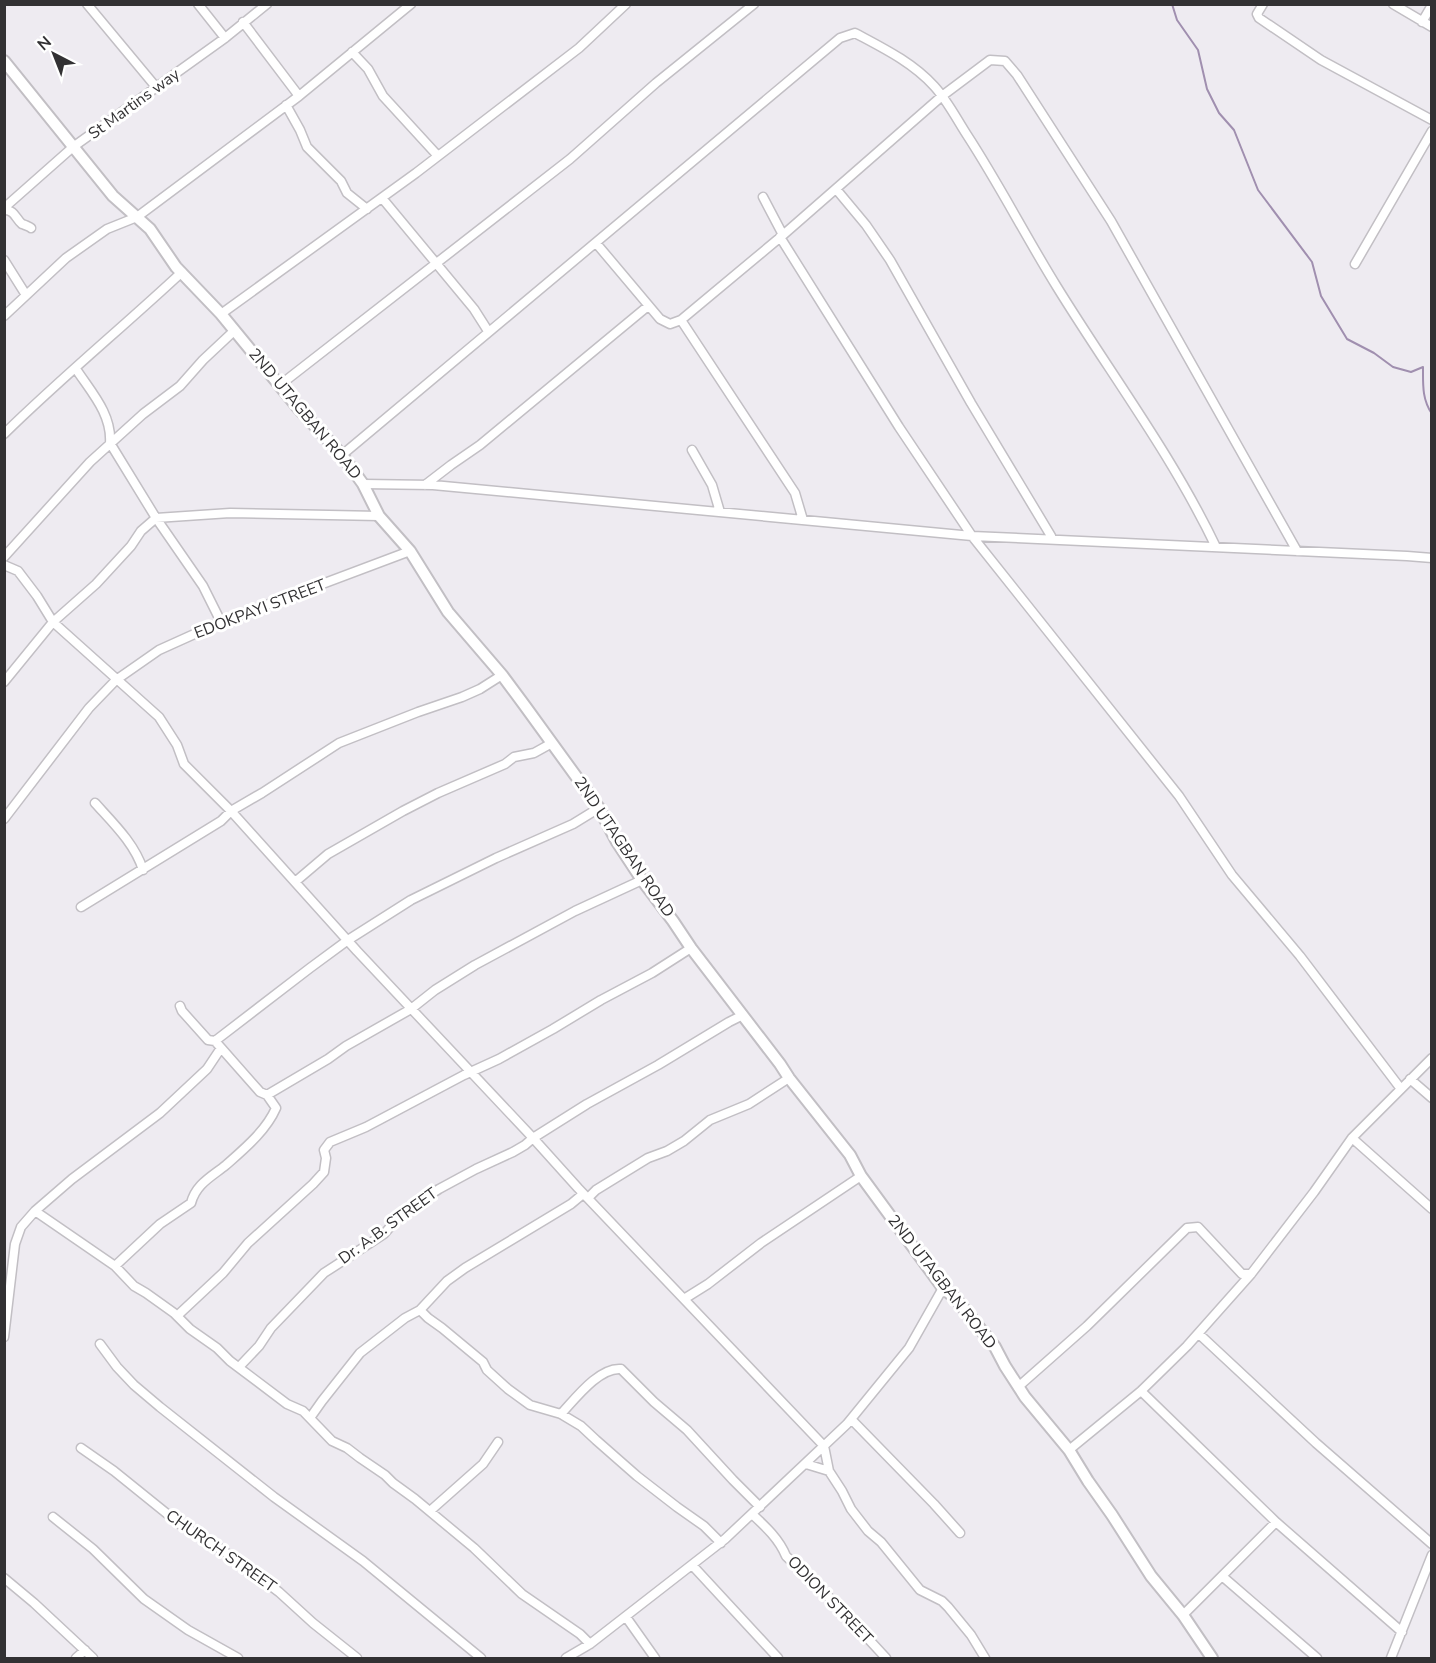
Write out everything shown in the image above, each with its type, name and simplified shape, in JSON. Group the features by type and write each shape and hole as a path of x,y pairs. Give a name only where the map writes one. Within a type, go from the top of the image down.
{"street":[{"path":"87,4 156,87"},
{"path":"198,4 225,38"},
{"name":"St Martins way","path":"4,209 73,147 225,38 267,4"},
{"path":"4,316 66,258 107,229 137,217 299,96 411,4"},
{"path":"221,314 438,156 579,48 626,4"},
{"path":"279,385 570,159 656,83 754,4"},
{"path":"1263,4 1257,14 1259,18 1321,60 1431,120"},
{"path":"1393,4 1431,27"},
{"path":"1422,22 1431,5"},
{"path":"243,22 299,96"},
{"path":"342,455 840,39 855,33 898,56 933,84 942,96 985,163 1056,286 1172,465 1216,547"},
{"path":"352,52 368,69 383,96 438,156"},
{"path":"596,243 660,319 670,324 681,320 782,236 942,96 990,60 1005,61 1017,75 1110,221 1298,551"},
{"name":"2ND UTAGBAN ROAD","path":"4,61 113,196 150,229 176,267 221,314 298,409 342,455 363,484 379,516 410,552 448,612 502,675 599,808 617,842 642,880 789,1078 850,1155 861,1176 943,1288 956,1299 995,1347 1018,1387 1069,1450 1151,1576 1183,1615 1212,1659"},
{"path":"286,105 307,147 341,181 347,193 367,208"},
{"path":"1355,264 1431,131"},
{"path":"836,189 866,225 890,260 971,403 1051,536"},
{"path":"763,197 782,236 899,427 972,536 1179,796 1232,876 1300,956 1401,1089"},
{"path":"382,198 474,309 488,331"},
{"path":"4,209 9,210 22,224 31,228"},
{"path":"4,260 26,295"},
{"path":"4,434 182,272"},
{"path":"425,485 480,445 648,306"},
{"path":"681,320 795,493 803,520"},
{"path":"4,557 90,462 143,414 180,386 203,360 235,330"},
{"path":"75,369 106,416 111,431 110,443 156,518 203,586 221,622"},
{"path":"692,450 712,485 720,512"},
{"path":"363,484 425,485 972,536 1431,558"},
{"path":"4,682 53,622 96,584 131,546 141,531 156,518 231,513 379,516"},
{"name":"EDOKPAYI STREET","path":"4,819 89,708 116,680 159,650 221,622 410,552"},
{"path":"4,565 18,571 53,622 159,717 177,745 184,764 231,811 585,1196 824,1446 829,1471 851,1509 920,1590 942,1601 948,1607 971,1635 985,1659"},
{"path":"81,907 221,821 231,811 339,743 462,697 502,675"},
{"path":"295,882 328,854 403,811 505,764 514,757 534,753 552,743"},
{"path":"95,803 128,842 143,870"},
{"path":"4,1337 15,1244 21,1227 35,1211 72,1179 160,1113 207,1070 218,1044 310,968 348,940 411,900 496,858 573,824 599,808"},
{"path":"267,1095 411,1009 435,990 484,960 575,911 642,880"},
{"path":"177,1316 223,1273 248,1243 324,1172 326,1158 324,1150 330,1142 366,1127 508,1054 692,948"},
{"path":"115,1266 160,1224 191,1203 194,1191 266,1127 276,1108 267,1095 260,1092 218,1044 208,1040 180,1006"},
{"name":"Dr. A.B. STREET","path":"239,1367 259,1346 271,1328 324,1273 384,1234 403,1212 466,1174 513,1152 588,1104 743,1015"},
{"path":"1069,1450 1141,1391 1199,1334 1251,1274 1352,1138 1431,1058"},
{"path":"310,1418 360,1353 405,1318 420,1310 447,1281 465,1268 648,1158 667,1152 710,1120 749,1104 789,1078"},
{"path":"1410,1079 1431,1098"},
{"path":"1352,1138 1431,1209"},
{"path":"684,1299 708,1284 761,1243 861,1176"},
{"path":"35,1211 115,1266 134,1286 177,1316 190,1329 287,1404 303,1411 332,1441 347,1448 385,1475 393,1484 474,1548 522,1594 580,1634 590,1644"},
{"path":"1018,1387 1087,1326 1187,1228 1198,1227 1242,1274 1251,1274"},
{"path":"566,1659 590,1644 721,1543 806,1464 851,1419 909,1348 943,1288"},
{"path":"420,1310 483,1362 487,1370 508,1389 530,1405 561,1414 582,1426 637,1476 704,1526 721,1543"},
{"path":"1199,1334 1316,1443 1431,1544"},
{"path":"100,1344 134,1385 249,1478 363,1561 481,1659"},
{"path":"561,1414 589,1384 613,1368 621,1369 654,1402 687,1430 760,1507"},
{"path":"1141,1391 1276,1522 1402,1632"},
{"path":"851,1419 960,1533"},
{"path":"430,1511 483,1464 498,1442"},
{"name":"CHURCH STREET","path":"81,1448 114,1471 181,1525 221,1549 279,1592 357,1659"},
{"path":"806,1464 829,1471"},
{"name":"ODION STREET","path":"752,1515 772,1533 786,1556 836,1604 886,1659"},
{"path":"53,1517 93,1550 144,1599 188,1630 238,1659"},
{"path":"1183,1615 1276,1522"},
{"path":"1391,1659 1431,1555"},
{"path":"693,1565 778,1659"},
{"path":"1222,1576 1317,1659"},
{"path":"4,1578 93,1659"},
{"path":"626,1617 655,1659"},
{"path":"76,1659 85,1650"}],"waterway":[{"path":"1172,4 1177,20 1198,50 1207,89 1219,113 1234,130 1258,190 1312,262 1321,296 1347,339 1374,353 1393,367 1411,372 1423,367 1425,397 1432,414"}]}
